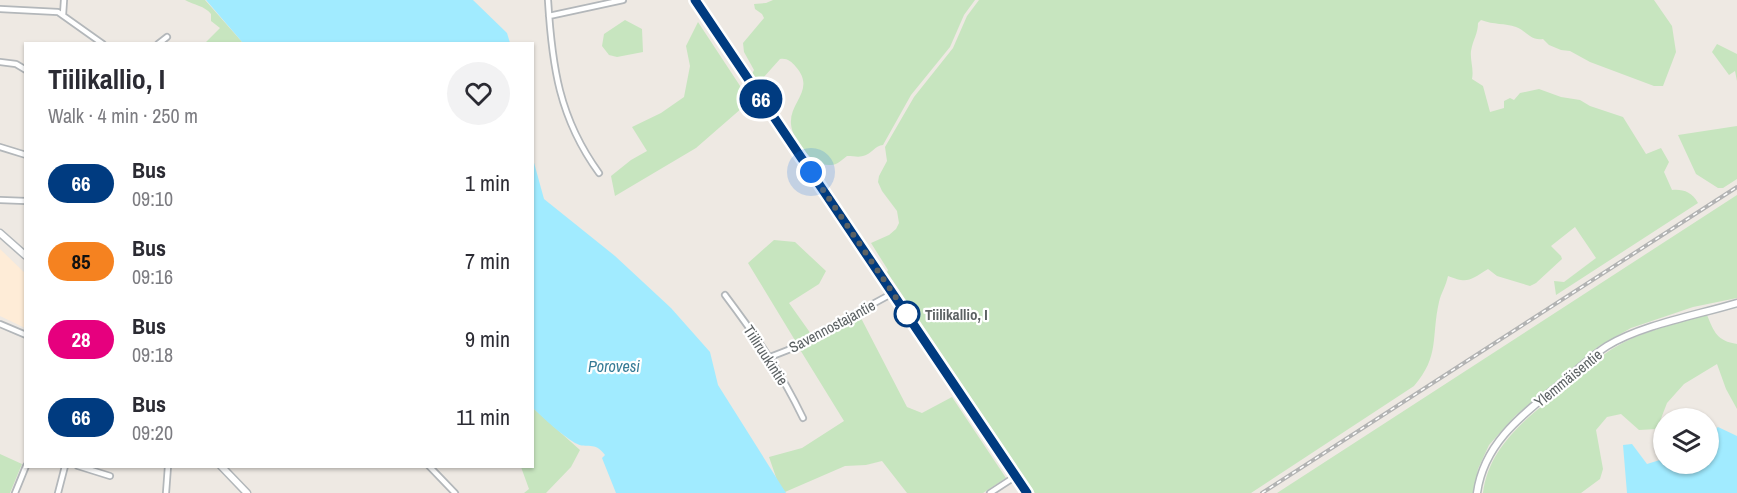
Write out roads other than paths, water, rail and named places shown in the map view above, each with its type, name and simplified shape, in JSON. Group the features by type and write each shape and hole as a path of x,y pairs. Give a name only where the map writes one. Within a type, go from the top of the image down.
{"street":[{"path":"63,15 64,0"},
{"path":"548,0 562,105 574,132 599,173"},
{"path":"549,16 623,0"},
{"path":"695,0 1028,493"},
{"path":"0,9 52,11 63,15 100,42"},
{"path":"161,42 167,37"},
{"path":"0,62 16,64 24,69"},
{"path":"0,147 24,154"},
{"path":"0,200 24,201"},
{"path":"0,233 24,254"},
{"name":"Savennostajantie","path":"770,357 788,350 893,293"},
{"name":"Tiiliruukintie","path":"725,295 770,357 803,418"},
{"name":"Ylemmäisentie","path":"1477,493 1480,473 1489,454 1516,420 1606,346 1638,331 1737,303"},
{"path":"0,324 24,334"},
{"path":"18,491 25,468"},
{"path":"58,493 64,468"},
{"path":"84,468 110,476"},
{"path":"166,493 168,468"},
{"path":"223,468 247,493"},
{"path":"431,468 455,493"},
{"path":"990,493 1016,476"}],"water":[{"path":"206,0 473,0 507,33 510,42 242,42"},
{"name":"Porovesi","path":"534,163 544,199 615,256 671,308 710,352 718,385 786,493 616,493 602,458 605,455 601,450 594,446 575,443 534,409"},
{"path":"1719,427 1737,436 1737,493 1627,493 1623,445 1632,444 1647,464 1653,462 1653,474 1719,474"}],"railway":[{"path":"1262,493 1737,187"}],"place":[{"name":"Tiilikallio, I","path":"907,314"}]}
